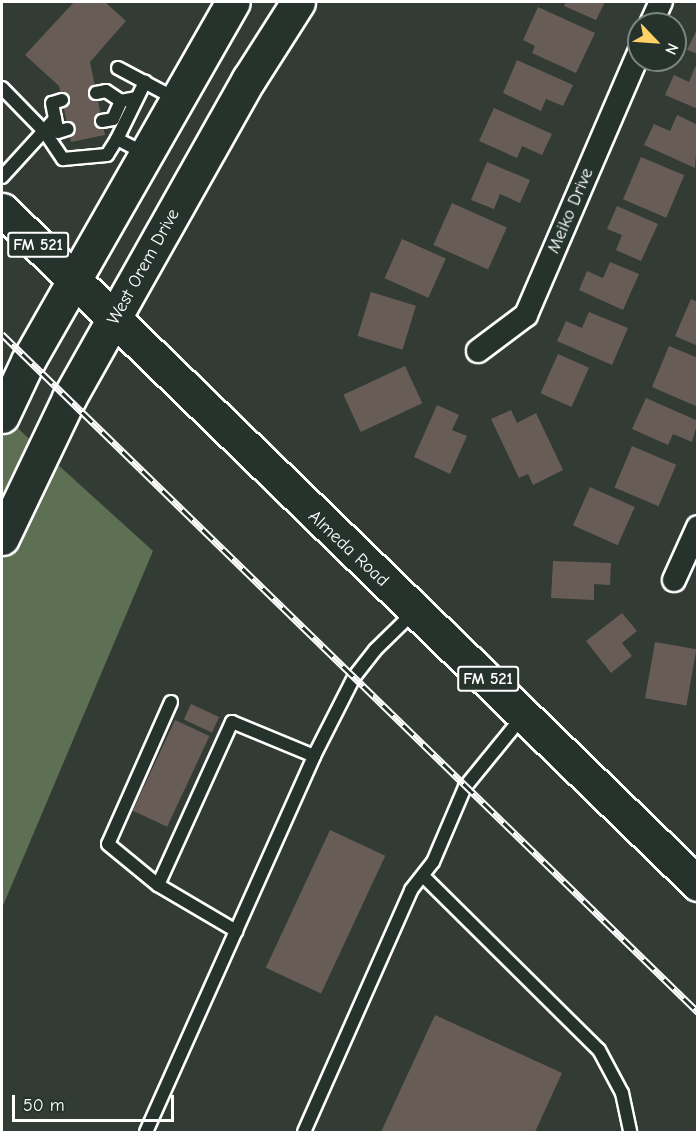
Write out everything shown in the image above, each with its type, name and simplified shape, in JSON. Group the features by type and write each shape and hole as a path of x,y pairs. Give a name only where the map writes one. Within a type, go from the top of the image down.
{"main road":[{"path":"2,416 74,280 233,2"},
{"name":"West Orem Drive","path":"2,538 69,398 249,80 298,2"},
{"name":"Almeda Road","path":"2,210 698,884"}],"street":[{"name":"Meiko Drive","path":"478,351 526,315 631,72"},
{"path":"674,580 698,527"}],"lane":[{"path":"118,68 177,99"},
{"path":"2,88 44,131 63,159 107,155 145,82"},
{"path":"96,93 106,91 121,101 137,98"},
{"path":"62,100 52,103 57,132 68,129"},
{"path":"102,121 112,118 121,101"},
{"path":"2,177 55,119"},
{"path":"117,138 146,153"},
{"path":"146,1132 314,756 354,677 375,650 415,611"},
{"path":"171,702 108,844 158,885 236,931"},
{"path":"304,1132 411,890 434,862 465,787 525,714"},
{"path":"158,885 232,722 314,756"},
{"path":"423,876 599,1050 622,1093 628,1130"}],"green space":[{"path":"2,414 153,551 2,908"}],"building":[{"path":"74,2 105,2 126,21 90,62 105,135 71,142 59,86 25,55"},
{"path":"566,2 605,2 596,20 564,6"},
{"path":"538,7 595,33 576,73 532,53 535,46 523,40"},
{"path":"698,27 698,54 687,50"},
{"path":"517,60 573,85 563,106 546,99 541,111 503,93"},
{"path":"695,67 698,68 698,109 665,95 674,75 689,82"},
{"path":"494,108 552,134 542,155 522,146 517,158 479,141"},
{"path":"677,115 698,125 695,168 644,145 654,124 670,131"},
{"path":"641,157 684,175 666,218 623,199"},
{"path":"487,162 530,180 520,203 500,194 494,209 471,200"},
{"path":"452,203 507,227 488,269 433,245"},
{"path":"617,206 658,224 641,261 616,250 622,235 607,229"},
{"path":"402,239 446,259 428,298 385,278"},
{"path":"610,262 639,274 623,310 579,290 587,271 603,278"},
{"path":"371,292 416,306 402,350 358,336"},
{"path":"691,299 698,302 698,346 675,336"},
{"path":"589,312 628,328 612,365 557,341 566,321 582,328"},
{"path":"669,346 698,358 698,407 652,387"},
{"path":"558,354 589,368 572,407 541,393"},
{"path":"405,366 422,403 361,432 343,395"},
{"path":"646,398 698,421 692,442 673,434 668,445 632,429"},
{"path":"437,405 459,415 452,430 467,436 450,474 414,457"},
{"path":"511,410 517,423 536,413 563,470 533,485 528,474 519,478 491,419"},
{"path":"632,446 676,465 659,506 614,487"},
{"path":"590,487 635,507 618,545 573,525"},
{"path":"553,561 611,563 610,585 594,584 594,600 551,598"},
{"path":"622,613 637,631 622,643 632,656 611,673 586,641"},
{"path":"655,642 696,649 686,705 645,698"},
{"path":"191,704 219,717 212,733 184,719"},
{"path":"175,720 209,736 167,827 133,811"},
{"path":"330,830 385,856 321,994 266,968"},
{"path":"435,1015 562,1073 535,1132 381,1132"}],"railway":[{"path":"2,334 698,1012"}]}
